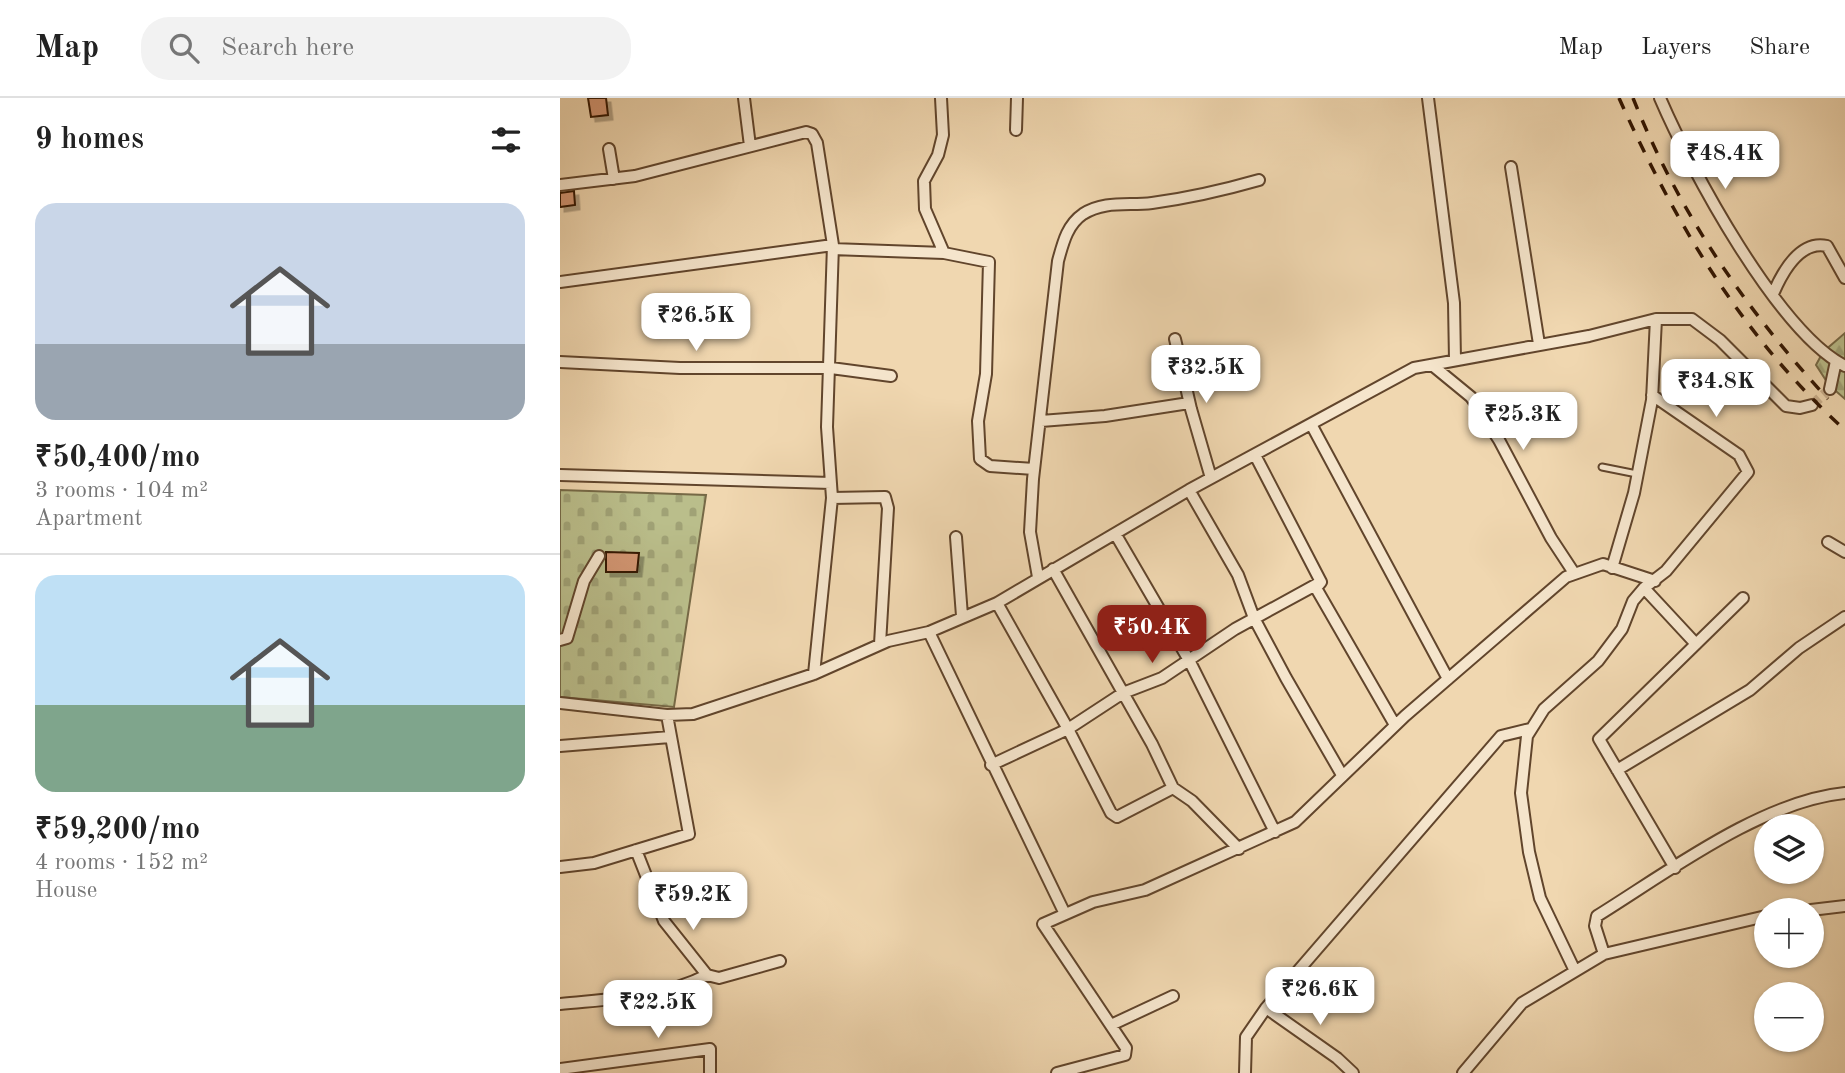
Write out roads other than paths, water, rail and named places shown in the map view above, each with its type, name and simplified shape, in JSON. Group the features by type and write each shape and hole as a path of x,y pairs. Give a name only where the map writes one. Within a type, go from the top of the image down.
{"street":[{"path":"744,98 750,146"},
{"path":"941,98 943,135 938,155 924,181 925,209 944,253"},
{"path":"1016,130 1017,98"},
{"path":"1428,98 1454,303 1455,360"},
{"path":"1660,98 1678,139 1717,209 1773,294 1816,347 1841,363 1830,389"},
{"path":"560,185 614,179 806,132 811,134 817,143 832,247 831,368 827,427 832,498 814,674"},
{"path":"609,149 614,179"},
{"path":"1511,167 1539,344"},
{"path":"1038,577 1030,531 1034,468 1058,261 1066,232 1081,215 1100,206 1174,200 1220,192 1259,180"},
{"path":"1773,294 1793,261 1814,246 1827,246 1845,278"},
{"path":"560,282 832,247 944,253 989,262 986,374 978,421 980,459 990,466 1034,468"},
{"path":"1612,568 1637,474 1652,395 1656,319"},
{"path":"560,703 667,715 693,714 814,674 880,644 929,632 997,603 1189,489 1414,368 1590,336 1656,319 1692,319 1720,340 1786,406 1800,408 1812,405"},
{"path":"1175,339 1189,403 1211,478"},
{"path":"560,362 680,368 831,368 891,376"},
{"path":"1432,365 1471,397 1499,440 1538,515 1574,573"},
{"path":"1575,971 1540,898 1529,852 1521,793 1530,729 1544,709 1598,660 1622,629 1633,601 1644,588 1655,581 1748,472 1739,455 1652,395"},
{"path":"1041,421 1104,416 1189,403"},
{"path":"1311,424 1448,679"},
{"path":"1255,455 1321,582"},
{"path":"560,475 831,484"},
{"path":"1189,489 1238,575 1254,618 1342,775"},
{"path":"832,498 885,497 888,508 880,644"},
{"path":"1115,535 1190,662 1275,832"},
{"path":"956,537 962,616"},
{"path":"1828,542 1845,552"},
{"path":"560,640 567,638 584,581 599,556"},
{"path":"1057,1073 1125,1055 1126,1048 1042,924 1093,902 1145,890 1295,822 1395,725 1574,573 1602,564 1655,581"},
{"path":"1053,569 1173,788 1192,801 1239,849"},
{"path":"991,765 1068,729 1122,693 1162,678 1254,618 1321,582"},
{"path":"1321,582 1317,589 1395,725"},
{"path":"1644,588 1696,644"},
{"path":"1675,868 1599,739 1743,598"},
{"path":"997,603 1068,729 1111,813 1117,817 1173,788"},
{"path":"1617,770 1750,691 1799,648 1845,617"},
{"path":"929,632 1065,914"},
{"path":"560,867 594,863 689,834 667,715"},
{"path":"1245,1073 1246,1037 1266,1008 1501,736 1530,729"},
{"path":"560,746 670,737"},
{"path":"1604,954 1595,926 1597,916 1765,815 1822,795 1845,793"},
{"path":"636,850 664,921 707,975 719,978 780,961"},
{"path":"1824,908 1845,906"},
{"path":"1463,1073 1522,1003 1604,954 1754,919"},
{"path":"560,1004 648,994 688,985 707,975"},
{"path":"1111,1025 1173,996"},
{"path":"1266,1008 1337,1058 1353,1073"},
{"path":"560,1069 710,1049 710,1073"}],"lane":[{"path":"1602,467 1637,474"}],"tunnel":[{"path":"1812,405 1830,389"}],"railway":[{"path":"1619,98 1664,190 1715,276 1775,357 1845,430"},
{"path":"1633,98 1671,180 1716,257 1769,330 1828,399"}]}
